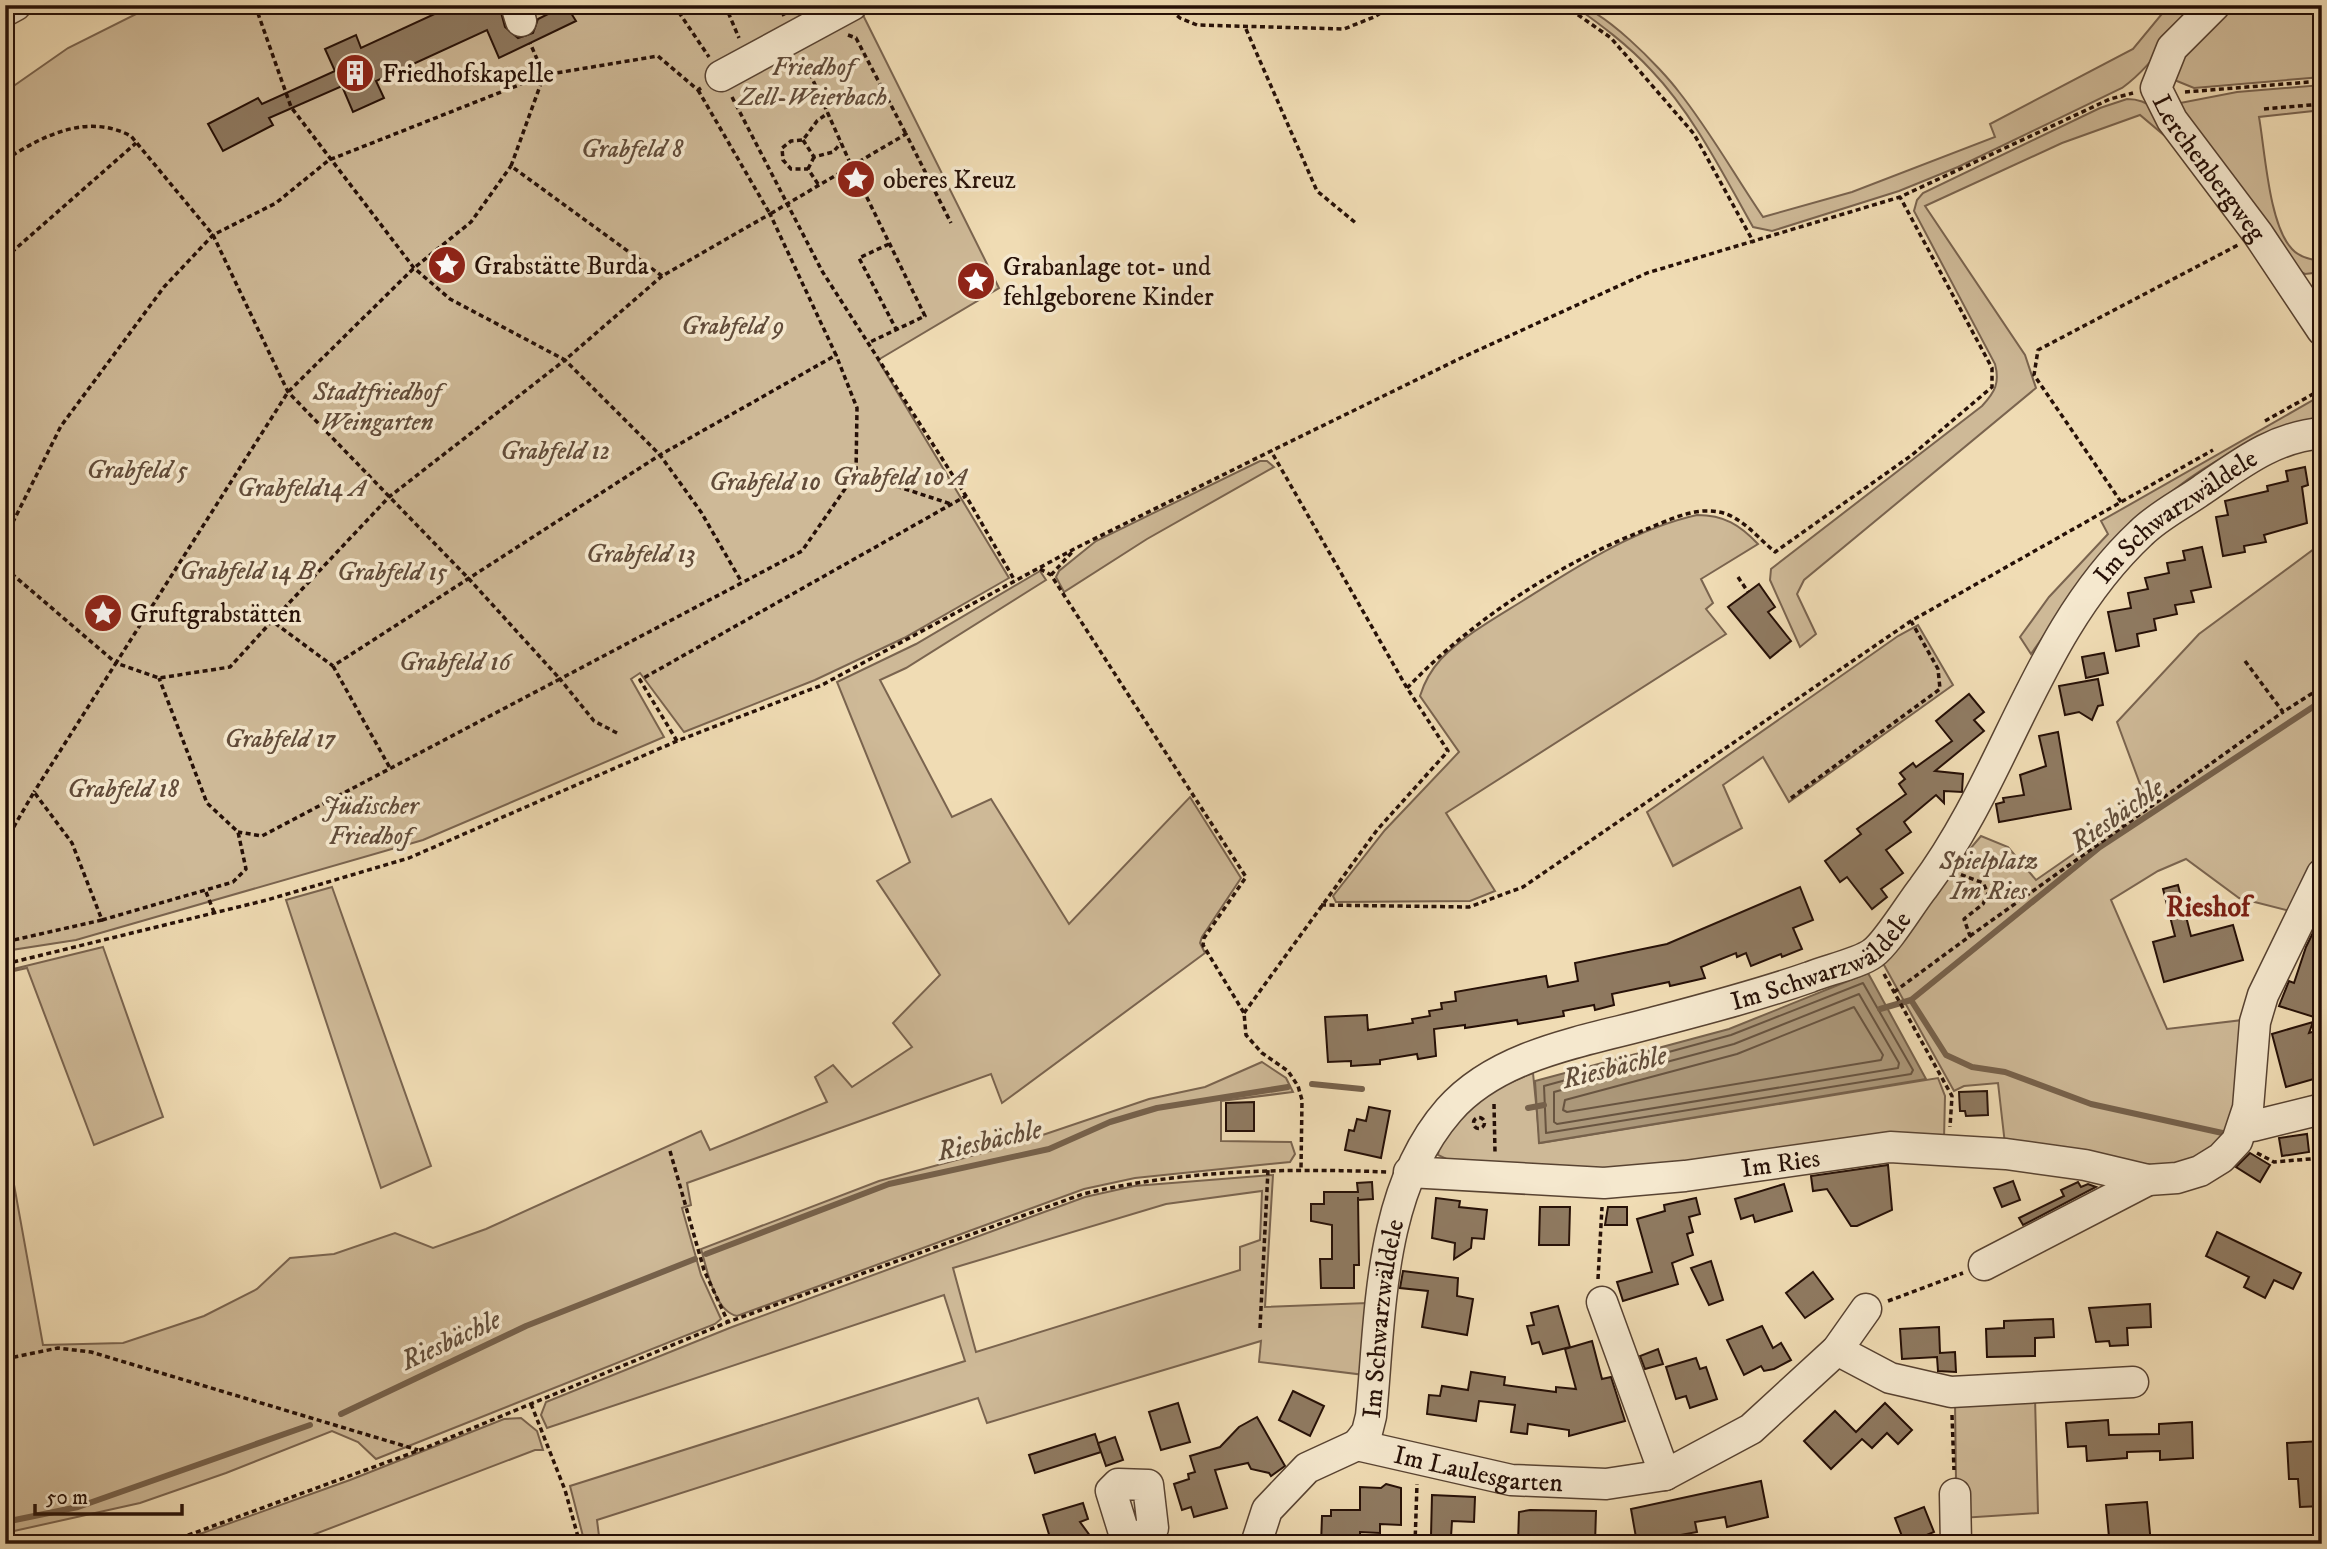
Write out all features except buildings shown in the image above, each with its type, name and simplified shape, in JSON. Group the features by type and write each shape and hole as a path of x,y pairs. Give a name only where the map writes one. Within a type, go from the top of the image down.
{"street":[{"path":"5,11 16,5"},
{"path":"710,83 852,5"},
{"name":"Lerchenbergweg","path":"2215,5 2172,48 2156,88 2172,120 2258,234 2322,330"},
{"name":"Im Schwarzwäldele","path":"1357,1444 1367,1432 1371,1416 1385,1275 1398,1209 1409,1172 1428,1135 1452,1106 1494,1075 1554,1049 1726,1004 1873,953 1942,862 1964,828 2036,678 2067,623 2142,532 2264,447 2322,433"},
{"name":"Im Ries","path":"1409,1172 1604,1184 1685,1176 1890,1147 2006,1154 2085,1165 2148,1180 2177,1178 2200,1171 2221,1158 2237,1141 2248,1108 2255,1022 2263,995 2322,874"},
{"path":"2243,1125 2253,1126 2322,1109"},
{"name":"Im Ries","path":"1984,1265 2148,1180"},
{"path":"1602,1302 1665,1475"},
{"name":"Im Laulesgarten","path":"1256,1544 1267,1510 1307,1468 1357,1444 1511,1480 1606,1484 1665,1475 1751,1429 1837,1350 1866,1309"},
{"path":"1837,1350 1890,1378 1951,1392 2133,1382"},
{"path":"1955,1494 1956,1544"}],"path":[{"path":"255,5 291,107 414,268 450,299 565,360 660,455 701,513 741,581"},
{"path":"237,832 262,836 802,551 856,473 857,408 836,355 674,5"},
{"path":"725,5 749,60"},
{"path":"779,5 850,165 925,316 869,343"},
{"path":"1164,5 1180,18 1198,25 1245,29 1344,29 1374,17 1394,5"},
{"path":"1564,5 1611,38 1693,134 1754,243"},
{"path":"5,842 288,392 414,268 471,222 510,166 544,75 518,13"},
{"path":"1245,29 1317,191 1357,224"},
{"path":"845,34 856,38 951,223"},
{"path":"5,538 61,426 164,287 214,235 276,203 329,160 544,75 658,56 710,83 787,202 822,271 966,496 1015,581"},
{"path":"5,964 215,913 409,858 677,741 822,685 1076,548 1461,358 1647,272 1754,243 1900,197 2110,99 2156,88 2175,93 2322,81"},
{"path":"2264,109 2322,104"},
{"path":"808,169 791,169 783,160 782,148 791,141 803,140 817,121 828,113"},
{"path":"5,160 30,143 77,125 112,127 136,143 214,235 288,392 470,580 560,679 594,721 617,733"},
{"path":"5,569 116,663 159,678 230,667 389,497 565,360 662,276 906,134"},
{"path":"803,140 814,158"},
{"path":"5,258 136,143"},
{"path":"808,169 814,158 833,152 841,143"},
{"path":"510,166 662,276"},
{"path":"808,169 817,184"},
{"path":"1407,688 1431,663 1493,613 1598,548 1681,515 1703,511 1736,518 1775,552 1912,455 1992,387 1992,368 1900,197"},
{"path":"2122,502 2034,375 2038,350 2258,234"},
{"path":"889,244 859,258 896,329"},
{"path":"333,666 660,455 836,355"},
{"path":"2262,423 2322,389"},
{"path":"1321,905 1469,907 1523,887 1911,621 2215,449"},
{"path":"1244,1013 1377,830 1448,751 1407,688 1271,451"},
{"path":"856,473 952,504"},
{"path":"677,741 640,680 966,496"},
{"path":"1051,575 1076,548"},
{"path":"1039,568 1051,575 1245,877 1204,938 1203,945 1244,1013 1245,1035 1262,1053 1287,1071 1298,1086 1302,1100 1301,1169"},
{"path":"1738,577 1748,592"},
{"path":"272,621 333,666 390,768"},
{"path":"1791,797 1940,689 1938,669 1911,621"},
{"path":"2245,662 2283,712"},
{"path":"5,942 206,892 233,882 246,869 237,832 207,803 159,678"},
{"path":"1948,1151 1952,1096 1894,992 2283,712 2322,687"},
{"path":"34,792 72,843 102,920"},
{"path":"1942,862 1963,876 1983,883 1988,893 1983,904 1964,919 1970,936"},
{"path":"206,892 215,913"},
{"path":"1494,1075 1496,1179"},
{"path":"1485,1124 1495,1124"},
{"path":"670,1151 704,1270 728,1322"},
{"path":"2274,1163 2322,1158"},
{"path":"1260,1328 1268,1170"},
{"path":"164,1544 420,1450 728,1322 1083,1194 1135,1181 1268,1170 1409,1172"},
{"path":"1602,1302 1597,1274 1604,1184"},
{"path":"1866,1309 1984,1265"},
{"path":"5,1359 58,1348 91,1352 420,1450"},
{"path":"1951,1392 1955,1494"},
{"path":"531,1404 565,1490 580,1544"},
{"path":"1415,1544 1418,1458"}],"green space":[{"name":"Stadtfriedhof Weingarten","path":"154,5 858,5 999,288 878,360 1009,578 904,638 815,680 684,732 640,673 631,679 664,737 423,840 76,940 5,951 5,92 68,48"},
{"path":"1573,5 1599,15 1614,26 1659,69 1701,122 1763,217 1852,192 1995,137 1990,124 2133,49 2166,9 2163,5 2198,5 2143,70 2122,88 1958,167 1899,191 1772,231 1753,227 1707,146 1666,87 1624,44"},
{"path":"2218,5 2322,5 2322,77 2194,88 2172,79 2175,57"},
{"path":"2322,85 2322,110 2259,117 2273,206 2284,238 2298,254 2322,261 2322,272 2305,274 2295,269 2182,118 2180,103 2237,92"},
{"path":"2127,99 2146,103 2153,108 2178,147 2140,115 2062,143 1925,206 2025,355 2036,388 1804,580 1797,594 1816,634 1800,647 1770,580 1771,569 1982,406 1995,387 1995,364 1914,211 1917,200 1923,193 2100,108"},
{"path":"2322,395 2322,421 2263,440 2220,459 2157,504 2101,561 2031,654 2020,637 2049,597 2108,534 2101,521"},
{"path":"1260,461 1267,461 1274,467 1147,539 1064,592 1056,577 1059,571 1096,541"},
{"path":"1697,515 1731,522 1758,544 1701,579 1713,603 1706,609 1726,634 1446,813 1495,891 1470,901 1336,902 1333,896 1385,830 1459,752 1420,696 1434,667 1441,659 1481,627 1586,562 1651,529"},
{"name":"Spielplatz Im Ries","path":"2322,543 2322,862 2294,912 2239,898 2186,859 2158,871 2111,900 2167,1029 2243,1020 2232,1129 2209,1154 2166,1168 2005,1144 1998,1083 1964,1086 1954,1091 1879,956 1981,836 2008,847 2036,880 2147,803 2117,722 2199,634"},
{"path":"1040,571 1046,580 906,668 880,680 952,817 991,799 1069,924 1190,797 1241,878 1202,937 1200,943 1205,953 1002,1103 991,1074 687,1183 691,1205 682,1208 701,1275 721,1319 715,1324 376,1459 358,1442 332,1431 226,1473 140,1503 5,1533 5,1170 11,1168 43,1345 123,1343 204,1316 257,1289 290,1258 334,1254 395,1233 433,1248 486,1229 701,1131 710,1150 827,1102 815,1077 833,1065 852,1087 912,1047 893,1023 940,975 877,881 910,862 837,682 916,644"},
{"path":"1918,625 1953,685 1789,802 1763,757 1723,785 1742,828 1673,866 1647,812 1898,636"},
{"path":"332,887 431,1166 381,1188 286,900"},
{"path":"103,947 163,1117 94,1145 27,968 5,971"},
{"path":"1262,1062 1286,1078 1293,1092 1221,1101 1221,1141 1291,1142 1295,1154 1290,1162 1135,1178 1084,1189 737,1316 729,1313 717,1298 701,1249 879,1181 1019,1143 1149,1099 1205,1087"},
{"path":"1533,1073 1540,1143 1938,1078 1945,1096 1944,1139 1546,1174 1457,1164 1438,1155 1440,1141 1483,1094"},
{"path":"1273,1175 1265,1307 1367,1303 1365,1375 1259,1362 1261,1341 987,1423 978,1398 597,1520 600,1544 585,1544 570,1486 965,1361 944,1295 547,1428 541,1415 546,1402 732,1327 1085,1197 1134,1186","holes":["1262,1191 1260,1240 1240,1247 1240,1270 976,1352 953,1268 1166,1204"]},
{"path":"2035,1398 2038,1513 1961,1518 1956,1482 1955,1401"},
{"path":"521,1418 537,1431 543,1450 535,1450 289,1544 172,1544 350,1480 504,1419"}],"water":[{"path":"1868,973 1926,1079 1539,1143 1535,1081 1729,1029"}],"waterway":[{"name":"Riesbächle","path":"1880,1009 1911,1000 2100,847 2322,701"},
{"name":"Riesbächle","path":"1911,1000 1946,1055 1972,1067 2005,1072 2091,1104 2227,1134"},
{"name":"Riesbächle","path":"1312,1084 1362,1089"},
{"name":"Riesbächle","path":"706,1254 889,1184 1049,1149 1110,1122 1157,1108 1288,1087"},
{"name":"Riesbächle","path":"1528,1108 1544,1105"},
{"name":"Riesbächle","path":"341,1414 526,1326 695,1259"},
{"name":"Riesbächle","path":"5,1522 78,1507 310,1425"}],"place":[{"name":"Friedhofskapelle","path":"355,73"},
{"name":"oberes Kreuz","path":"856,179"},
{"name":"Grabstätte Burda","path":"447,265"},
{"name":"Grabanlage tot- und fehlgeborene Kinder","path":"976,281"},
{"name":"Gruftgrabstätten","path":"103,613"}],"district":[{"name":"Rieshof","path":"2208,906"}],"park label":[{"name":"Friedhof Zell-Weierbach","path":"813,81"},
{"name":"Grabfeld 8","path":"632,148"},
{"name":"Grabfeld 9","path":"733,325"},
{"name":"Grabfeld 12","path":"555,450"},
{"name":"Grabfeld 5","path":"137,469"},
{"name":"Grabfeld 10 A","path":"900,476"},
{"name":"Grabfeld 10","path":"765,481"},
{"name":"Grabfeld14 A","path":"302,487"},
{"name":"Grabfeld 13","path":"641,553"},
{"name":"Grabfeld 14 B","path":"247,570"},
{"name":"Grabfeld 15","path":"392,571"},
{"name":"Grabfeld 16","path":"455,661"},
{"name":"Grabfeld 17","path":"280,738"},
{"name":"Grabfeld 18","path":"123,788"},
{"name":"Jüdischer Friedhof","path":"370,820"}]}
